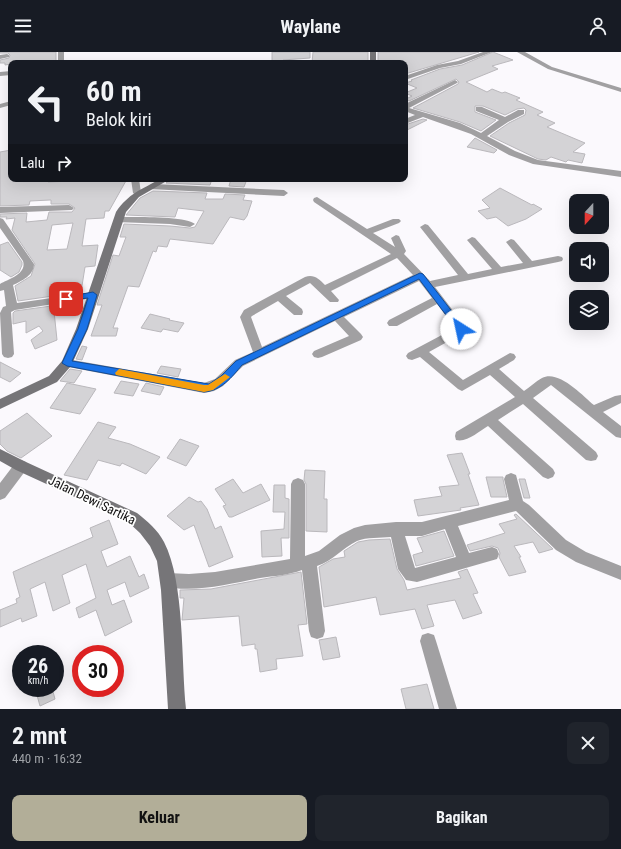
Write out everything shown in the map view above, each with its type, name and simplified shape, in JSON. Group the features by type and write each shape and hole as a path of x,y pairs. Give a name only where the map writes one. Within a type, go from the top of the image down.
{"street":[{"path":"408,77 439,66 459,63 490,52"},
{"path":"520,52 550,68 621,90"},
{"path":"408,106 455,82"},
{"path":"408,109 421,115 457,125 512,153 536,162 621,174"},
{"path":"479,109 506,120"},
{"path":"481,136 521,112"},
{"path":"408,121 421,115"},
{"path":"135,182 137,193"},
{"path":"0,404 53,379 67,363 82,329 125,204 137,193 161,182"},
{"path":"153,187 284,193"},
{"path":"317,200 398,254 420,276 461,329 417,353 457,389 510,357"},
{"path":"0,210 69,208"},
{"path":"0,220 28,260 29,266 28,271 23,275 4,286 12,307"},
{"path":"119,220 170,221 190,224"},
{"path":"365,232 396,221"},
{"path":"425,227 466,277"},
{"path":"324,290 398,254 401,251 396,238"},
{"path":"472,240 499,271"},
{"path":"511,242 529,264"},
{"path":"427,285 558,259"},
{"path":"67,363 210,388 224,379 239,363 420,276"},
{"path":"259,353 245,317 248,313 310,279 314,280 334,300"},
{"path":"8,354 5,314 7,310 12,307 93,295"},
{"path":"279,296 298,312"},
{"path":"393,323 438,299"},
{"path":"318,354 357,336 337,316"},
{"path":"490,369 591,456"},
{"path":"461,436 524,398 546,381 552,380 621,433"},
{"path":"593,411 619,399"},
{"path":"488,420 548,473"},
{"name":"Jalan Dewi Sartika","path":"0,454 21,466 109,506 132,518 146,528 162,552 168,580 172,612 174,679 177,709"},
{"path":"0,494 21,466"},
{"path":"511,479 517,505"},
{"path":"298,484 303,563 317,631"},
{"path":"168,580 215,579 303,563 323,557 344,540 365,532 422,528 517,505 524,509 565,548 581,557 621,573"},
{"path":"449,521 465,562"},
{"path":"396,529 406,569 411,575 417,575 492,554"},
{"path":"428,641 448,709"}],"building":[{"path":"56,52 56,60 8,60 8,64 5,65 5,63 0,63 0,60 9,58 10,55 8,53 0,53"},
{"path":"272,52 310,52 310,58 272,60"},
{"path":"313,52 368,52 368,60 312,60"},
{"path":"378,52 479,52 408,73 408,60 378,60"},
{"path":"493,52 513,60 492,66 498,69 466,82 487,92 492,89 502,93 505,92 520,98 516,100 543,112 537,115 555,123 547,127 585,143 573,152 585,154 582,163 568,160 566,162 551,157 546,160 538,159 490,136 509,123 525,115 526,110 524,108 517,109 505,115 483,106 475,106 475,112 496,120 481,131 460,122 413,108 458,84 459,82 456,79 409,101 408,98 412,96 408,94 408,92 417,88 408,84 408,82 440,69 462,65"},
{"path":"423,119 427,120 408,130 408,124"},
{"path":"475,138 497,150 494,153 467,147"},
{"path":"8,151 8,182 125,182 109,211 105,211 104,218 86,219 82,246 98,245 95,266 85,267 81,292 18,301 15,286 31,276 35,264 12,230 15,218 6,219 7,217 0,217 0,214 27,213 26,222 47,220 49,212 72,212 75,208 69,204 51,204 51,200 30,201 29,205 0,206 0,152","holes":["73,223 67,249 47,250 52,225"]},
{"path":"167,182 211,182 210,185 166,183"},
{"path":"230,182 246,182 244,187 229,186"},
{"path":"500,188 542,209 526,219 508,226 496,217 487,219 478,211 490,208 482,200"},
{"path":"153,191 207,193 205,199 223,199 225,194 245,195 243,200 252,201 247,216 244,220 230,217 213,244 170,239 167,247 158,246 156,252 153,251 139,287 128,286 113,328 118,328 116,336 91,336 102,305 97,305 113,255 119,256 126,237 120,237 124,224 190,228 195,227 204,211 178,208 175,217 126,215 140,198"},
{"path":"8,242 22,262 19,272 11,277 0,270 0,245"},
{"path":"80,302 79,309 54,311 57,340 35,349 31,340 43,331 39,326 26,333 26,321 13,324 13,313 15,311"},
{"path":"150,314 184,323 178,332 163,329 161,332 141,328"},
{"path":"82,346 87,347 82,360 76,359"},
{"path":"0,362 21,373 10,382 0,377"},
{"path":"161,366 181,369 178,377 157,373"},
{"path":"70,369 82,371 74,383 60,381"},
{"path":"121,381 139,384 133,396 114,393"},
{"path":"67,383 96,389 80,414 50,408"},
{"path":"146,383 164,387 160,395 141,391"},
{"path":"27,413 52,436 21,458 7,451 0,444 0,431"},
{"path":"98,422 116,427 108,438 130,444 160,457 146,474 122,463 120,466 98,460 87,480 64,475"},
{"path":"180,439 199,446 186,466 167,458"},
{"path":"462,453 479,505 460,508 461,510 418,516 414,500 442,496 439,487 459,485 447,455"},
{"path":"305,470 325,471 324,499 327,499 327,532 306,531"},
{"path":"486,477 503,477 507,497 491,497"},
{"path":"233,479 243,493 261,484 270,500 229,517 223,506 226,505 215,489"},
{"path":"519,479 525,479 530,498 524,498"},
{"path":"274,485 285,485 285,498 289,499 289,538 281,538 282,556 262,557 261,531 284,529 285,512 273,512"},
{"path":"189,497 198,502 201,501 207,509 215,529 221,526 233,557 209,567 194,525 184,530 167,516"},
{"path":"516,514 553,549 539,553 533,542 514,546 521,557 519,557 526,572 509,576 499,557 500,553 498,548 492,546 470,551 467,545 505,533 499,524 517,519 514,515"},
{"path":"109,520 118,544 101,551 107,567 130,556 139,577 144,574 149,588 130,597 125,582 107,590 112,605 124,600 132,622 105,636 96,610 79,618 76,608 96,598 86,564 62,575 70,603 53,611 45,582 30,589 37,616 22,622 21,618 0,627 0,610 17,603 16,599 20,597 13,572 93,537 90,528"},
{"path":"444,531 454,556 416,566 413,555 423,552 417,538"},
{"path":"390,539 397,569 404,580 407,590 461,578 458,572 467,569 478,593 473,594 482,613 463,619 455,600 427,605 434,626 422,629 415,609 380,615 376,597 324,607 319,567 333,559 345,557 344,551 358,542"},
{"path":"301,572 307,624 298,625 303,656 276,659 277,669 260,672 255,644 242,646 239,616 182,620 184,598 180,598 180,590 211,589"},
{"path":"336,637 340,657 323,660 319,640"},
{"path":"427,684 434,709 406,709 401,689"},
{"path":"38,697 54,697 55,699 40,706"}],"slow traffic":[{"path":"119,373 204,388 210,388 216,385 225,377"}],"route":[{"path":"66,299 93,295 82,329 67,363 204,388 210,388 216,385 239,363 420,276 461,329"}]}
